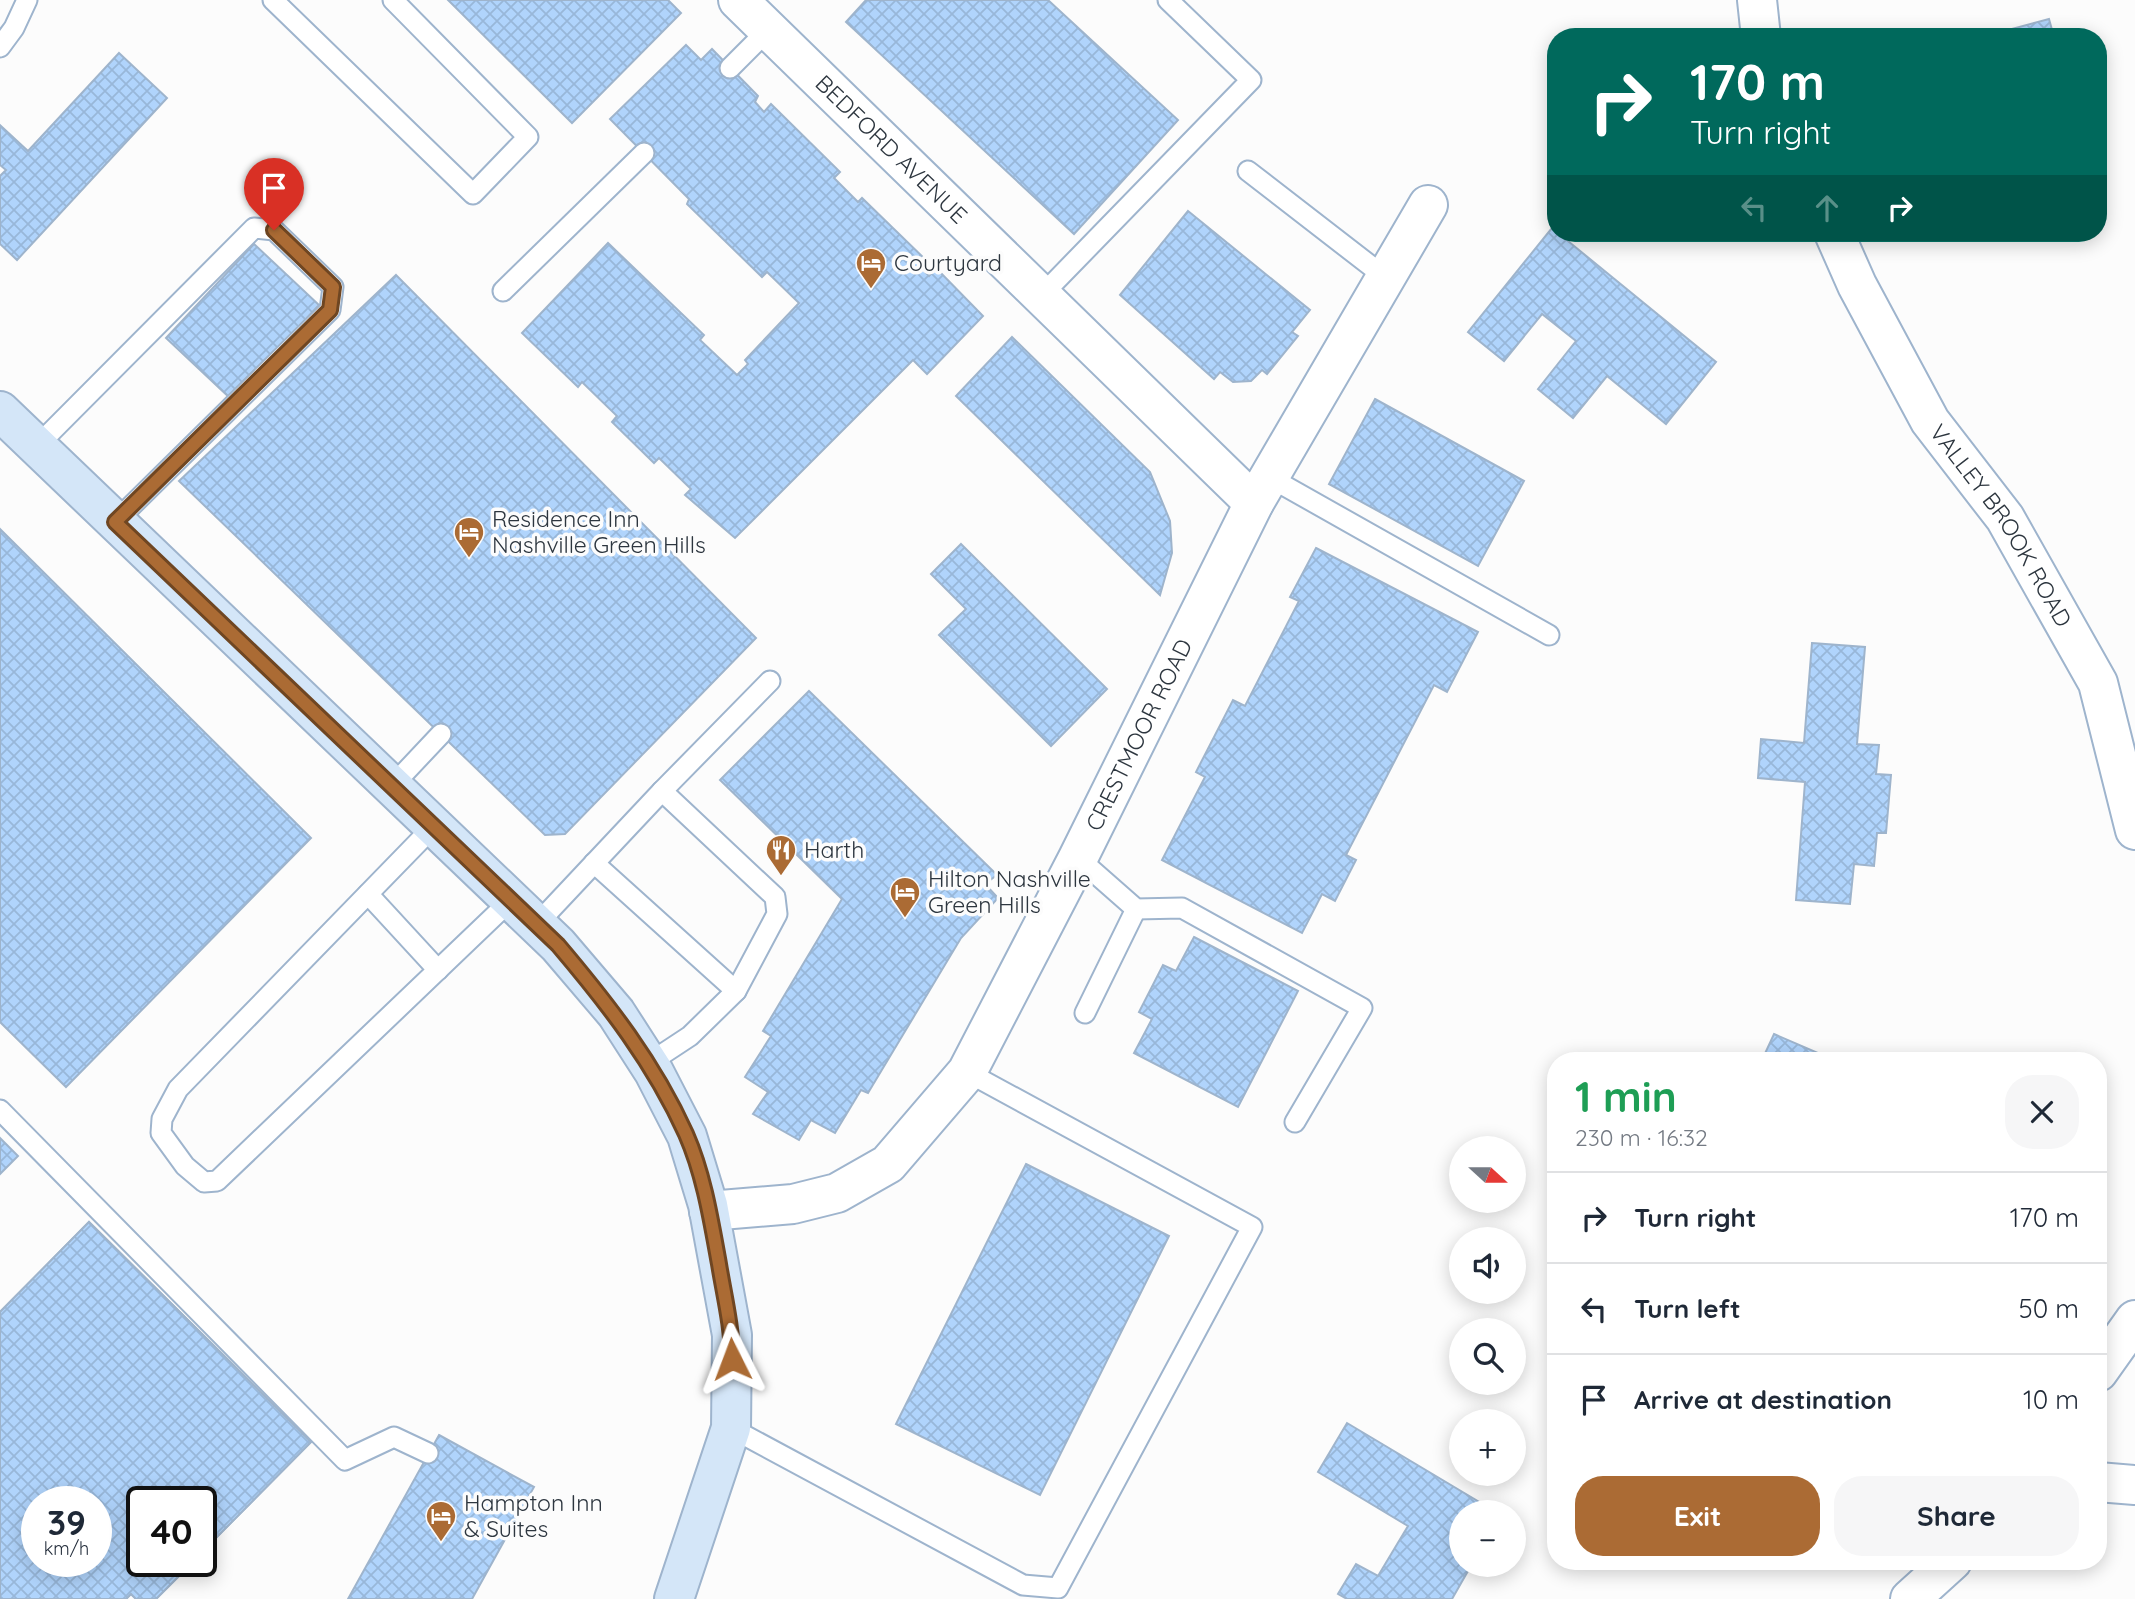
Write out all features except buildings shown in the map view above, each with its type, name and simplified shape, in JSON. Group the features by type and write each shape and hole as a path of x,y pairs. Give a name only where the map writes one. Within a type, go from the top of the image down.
{"street":[{"name":"BEDFORD AVENUE","path":"738,0 1040,297 1261,490"},
{"path":"1757,0 1760,28"},
{"name":"CRESTMOOR ROAD","path":"709,1211 793,1204 837,1193 888,1164 967,1072 1078,858 1261,490 1428,205"},
{"name":"VALLEY BROOK ROAD","path":"1838,242 1857,285 1930,421 2005,518 2098,683 2135,830"},
{"path":"0,411 524,912 616,1013 649,1063 687,1136 709,1211 732,1335 731,1428 674,1599"},
{"path":"2098,683 2135,697"},
{"path":"2107,1359 2135,1320"},
{"path":"2107,1483 2135,1485"},
{"path":"1910,1599 1942,1570"}],"lane":[{"path":"0,47 14,28 27,0"},
{"path":"273,0 473,194 528,137 393,0"},
{"path":"1040,297 1251,80 1168,0"},
{"path":"730,68 768,30"},
{"path":"503,290 644,153"},
{"path":"1248,171 1385,277"},
{"path":"37,446 254,228 274,230 333,287 330,310 115,522"},
{"path":"1261,490 1549,635"},
{"path":"434,826 178,1089 165,1111 161,1133 185,1166 204,1182 217,1181 438,970 594,863 770,681"},
{"path":"392,786 441,734"},
{"path":"649,1063 690,1036 736,991 776,914 775,897 662,791"},
{"path":"1078,858 1136,909 1182,908 1362,1008 1295,1122"},
{"path":"594,863 736,991"},
{"path":"368,894 438,970"},
{"path":"1085,1013 1136,909"},
{"path":"731,1428 1023,1585 1058,1588 1252,1227 967,1072"},
{"path":"0,1110 345,1460 394,1437 429,1453"}],"place":[{"name":"Courtyard","path":"871,290"},
{"name":"Residence Inn Nashville Green Hills","path":"469,559"},
{"name":"Harth","path":"781,877"},
{"name":"Hilton Nashville Green Hills","path":"905,919"},
{"name":"Hampton Inn & Suites","path":"441,1543"}],"route":[{"path":"274,230 333,287 330,310 115,522 558,945 616,1013 654,1072 687,1136 708,1205 732,1335 732,1359"}]}
